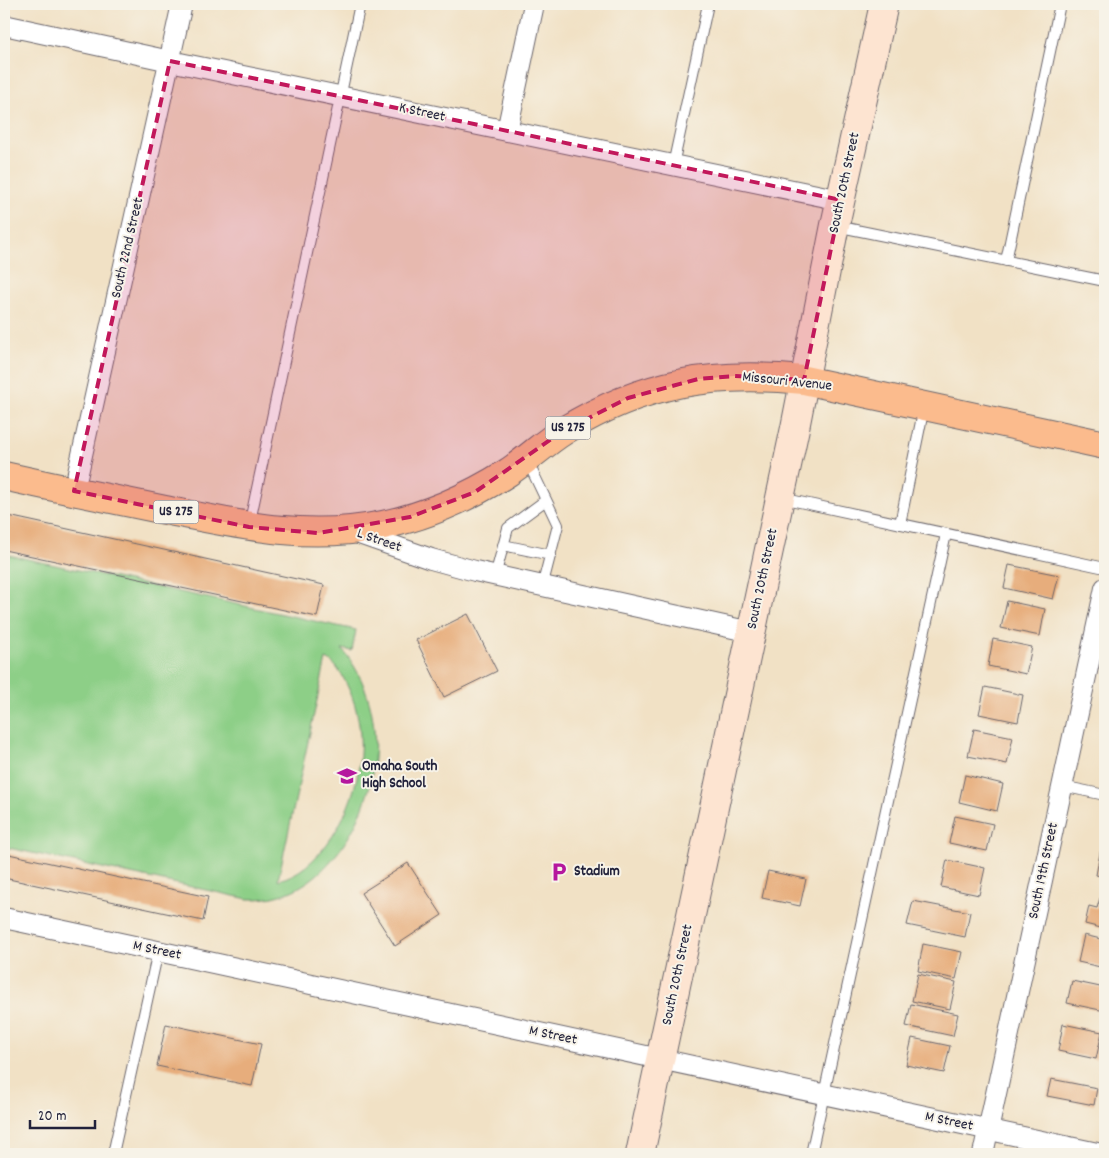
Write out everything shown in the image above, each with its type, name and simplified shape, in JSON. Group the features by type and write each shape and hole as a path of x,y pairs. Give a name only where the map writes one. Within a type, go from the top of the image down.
{"main road":[{"name":"Missouri Avenue","path":"349,530 384,525 442,507 475,492 526,459 563,431 594,414 628,398 666,386 698,380 735,376 804,380 1105,445"},
{"name":"L Street","path":"4,476 249,527 318,533 349,530"}],"street":[{"name":"South 22nd Street","path":"74,491 182,4"},
{"path":"507,131 534,4"},
{"name":"South 20th Street","path":"640,1154 796,428 838,212 884,4"},
{"name":"K Street","path":"4,25 673,165 838,212"},
{"name":"L Street","path":"349,530 431,559 495,576 751,632"},
{"name":"South 19th Street","path":"983,1154 1105,588"},
{"name":"M Street","path":"4,918 1102,1154"}],"lane":[{"path":"249,527 360,4"},
{"path":"673,165 708,4"},
{"path":"1006,261 1060,4"},
{"path":"838,212 1006,261 1105,281"},
{"path":"900,524 925,406"},
{"path":"526,459 558,525 542,587"},
{"path":"780,498 1105,568"},
{"path":"495,576 508,528 546,500"},
{"path":"811,1154 946,534"},
{"path":"503,545 551,555"},
{"path":"1062,786 1105,795"},
{"path":"113,1154 158,951"}],"highlighted area":[{"path":"170,61 841,200 804,380 735,376 698,379 628,398 563,431 475,492 410,517 318,533 249,527 74,491"}],"green space":[{"path":"4,554 356,630 352,651 342,649 358,673 369,700 374,729 374,758 369,787 360,815 347,840 329,863 303,885 272,897 248,899 4,847","holes":["326,659 338,669 355,705 359,725 359,767 348,808 327,844 311,862 299,871 278,880"]}],"building":[{"path":"4,515 324,585 317,617 4,550"},
{"path":"1009,565 1059,575 1053,599 1004,588"},
{"path":"1007,601 1045,609 1040,636 1001,628"},
{"path":"468,614 497,671 444,697 416,640"},
{"path":"993,639 1032,647 1026,674 988,666"},
{"path":"985,687 1023,695 1018,722 979,714"},
{"path":"974,729 1013,737 1007,764 968,756"},
{"path":"965,775 1003,784 997,811 959,802"},
{"path":"955,816 993,824 987,851 949,843"},
{"path":"1101,848 1105,849 1105,877 1096,875"},
{"path":"4,853 208,897 203,921 4,878"},
{"path":"947,860 985,868 979,895 941,887"},
{"path":"408,863 442,915 395,946 361,893"},
{"path":"768,871 806,879 800,906 762,898"},
{"path":"1100,898 1105,899 1105,929 1085,924 1089,906 1097,908"},
{"path":"913,901 970,912 965,937 907,925"},
{"path":"1084,935 1105,940 1105,968 1078,962"},
{"path":"923,944 962,952 956,979 918,971"},
{"path":"918,974 956,982 950,1009 912,1001"},
{"path":"1072,981 1105,988 1105,1011 1067,1003"},
{"path":"911,1004 958,1014 953,1036 906,1026"},
{"path":"166,1024 261,1044 252,1086 157,1066"},
{"path":"1063,1024 1102,1032 1096,1059 1058,1051"},
{"path":"912,1038 950,1046 944,1073 906,1065"},
{"path":"1051,1079 1097,1088 1094,1105 1047,1096"}],"place":[{"name":"Omaha South High School","path":"347,776"},
{"name":"Stadium","path":"559,872"}]}
